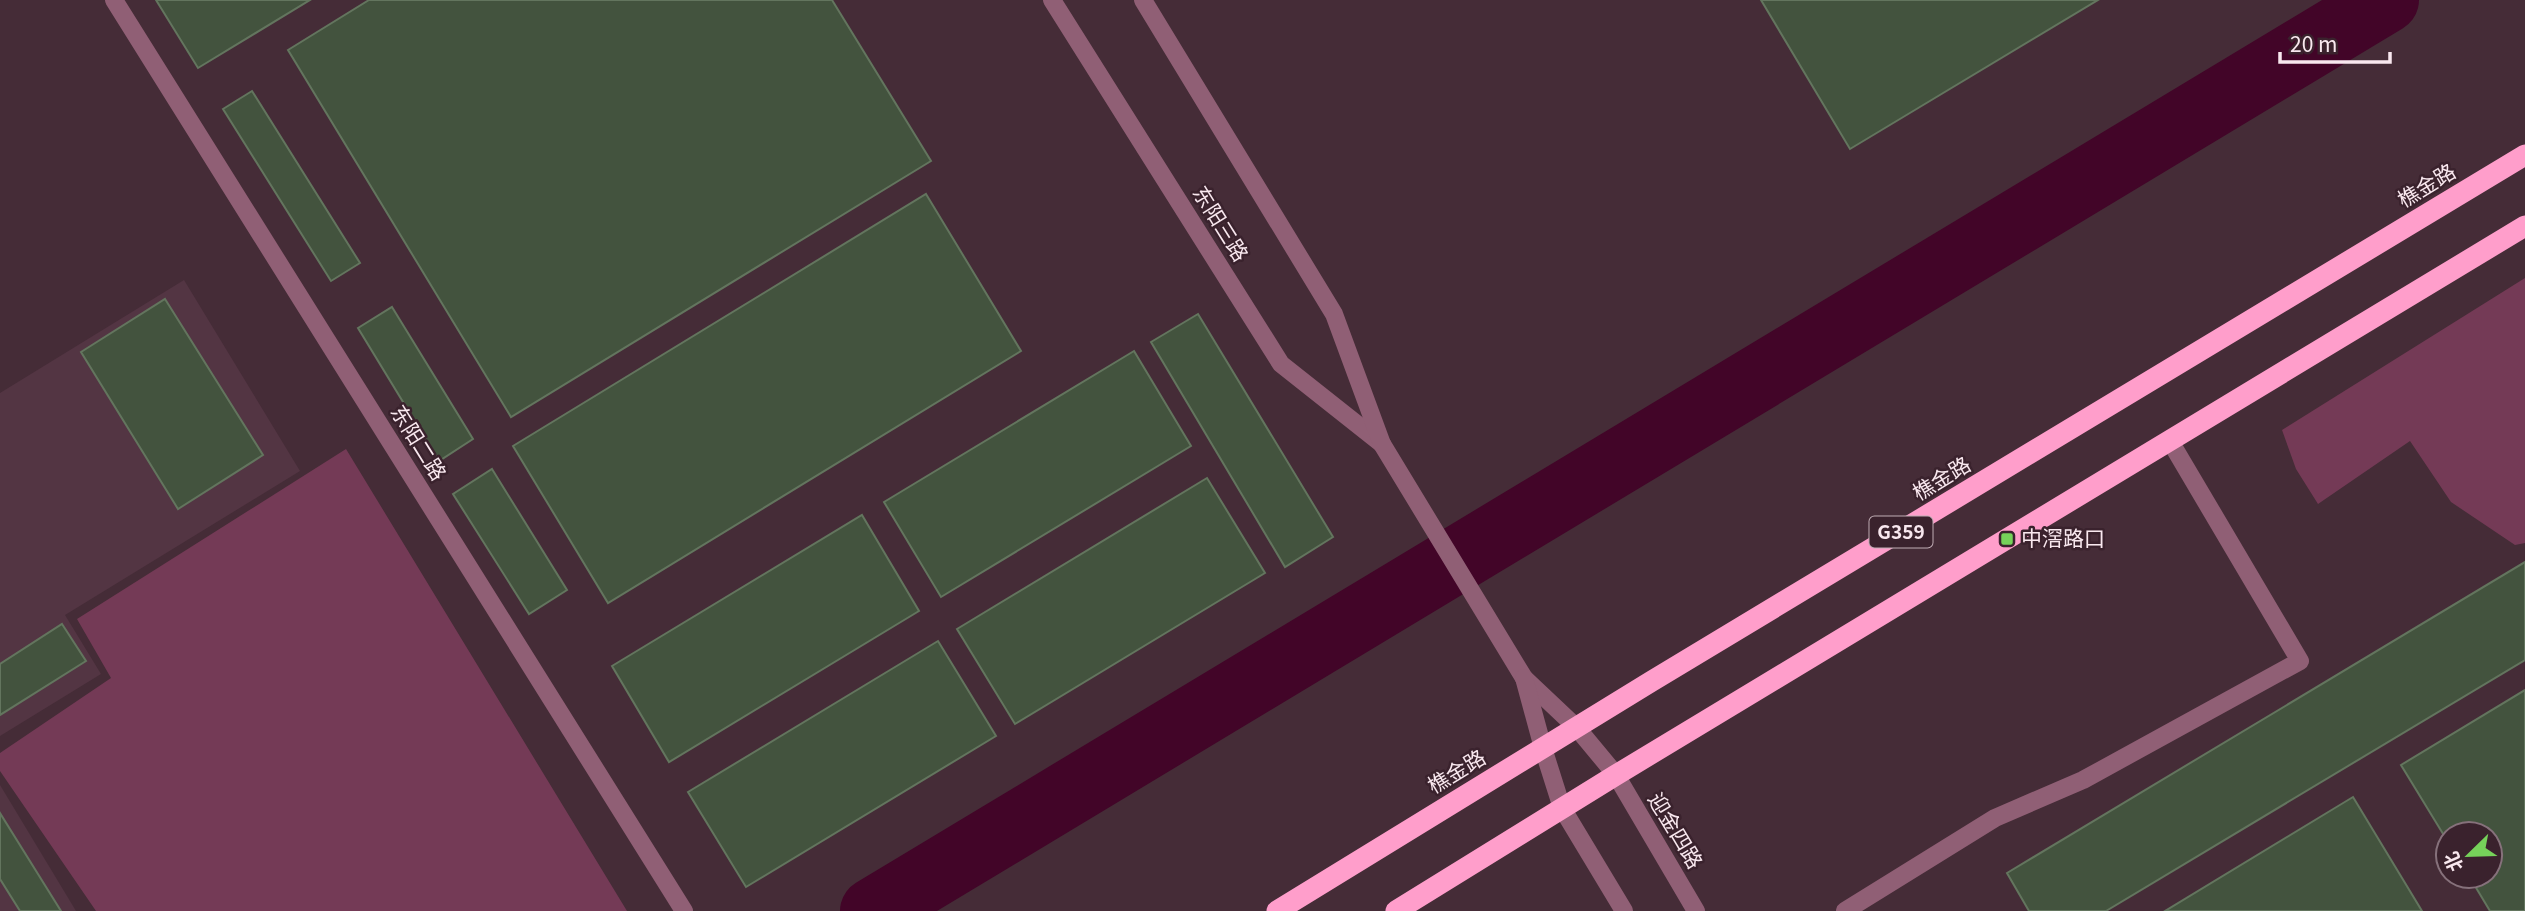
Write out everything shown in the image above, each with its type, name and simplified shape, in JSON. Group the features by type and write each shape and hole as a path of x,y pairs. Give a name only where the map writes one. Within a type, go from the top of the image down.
{"highway":[{"name":"樵金路","path":"1277,911 2525,155"},
{"name":"G359","path":"1396,911 1616,775 2525,226"}],"street":[{"name":"东阳二路","path":"114,0 684,911"},
{"name":"东阳三路","path":"1052,0 1281,364 1382,444"},
{"name":"东阳三路","path":"1143,0 1334,314 1382,444 1524,678"},
{"path":"1845,911 1994,818 2082,780 2300,662 2170,441"},
{"name":"迎金四路","path":"1524,678 1577,728 1616,775 1696,911"},
{"path":"1524,678 1562,808 1624,911"}],"shaded area":[{"path":"2525,278 2525,543 2515,545 2451,502 2410,441 2318,504 2296,469 2282,430"},
{"path":"184,280 300,471 65,615 101,674 0,736 0,393"},
{"path":"346,449 627,911 96,911 0,771 0,753 111,678 77,619"},
{"path":"0,785 76,911 0,911"}],"building":[{"path":"156,0 310,0 198,68"},
{"path":"369,0 832,0 931,161 511,417 288,50"},
{"path":"1761,0 2098,0 1850,149"},
{"path":"252,91 360,263 331,281 223,109"},
{"path":"926,194 1021,351 608,603 513,446"},
{"path":"165,299 263,455 178,509 81,352"},
{"path":"392,307 473,439 439,461 358,328"},
{"path":"1198,314 1333,537 1285,567 1151,342"},
{"path":"1134,351 1191,446 941,597 884,502"},
{"path":"492,469 567,590 529,614 453,494"},
{"path":"1207,478 1265,573 1015,724 957,629"},
{"path":"862,515 919,611 669,762 612,666"},
{"path":"2525,562 2525,660 2106,911 2029,911 2007,873"},
{"path":"62,624 86,661 0,715 0,664"},
{"path":"938,641 996,736 746,887 688,792"},
{"path":"2525,690 2525,911 2490,911 2477,890 2504,890 2504,820 2435,820 2401,765"},
{"path":"2353,797 2422,911 2165,911"},
{"path":"0,813 61,911 20,911 0,879"}],"waterway":[{"path":"873,911 2386,0"}],"place":[{"name":"中滘路口","path":"2007,539"}]}
